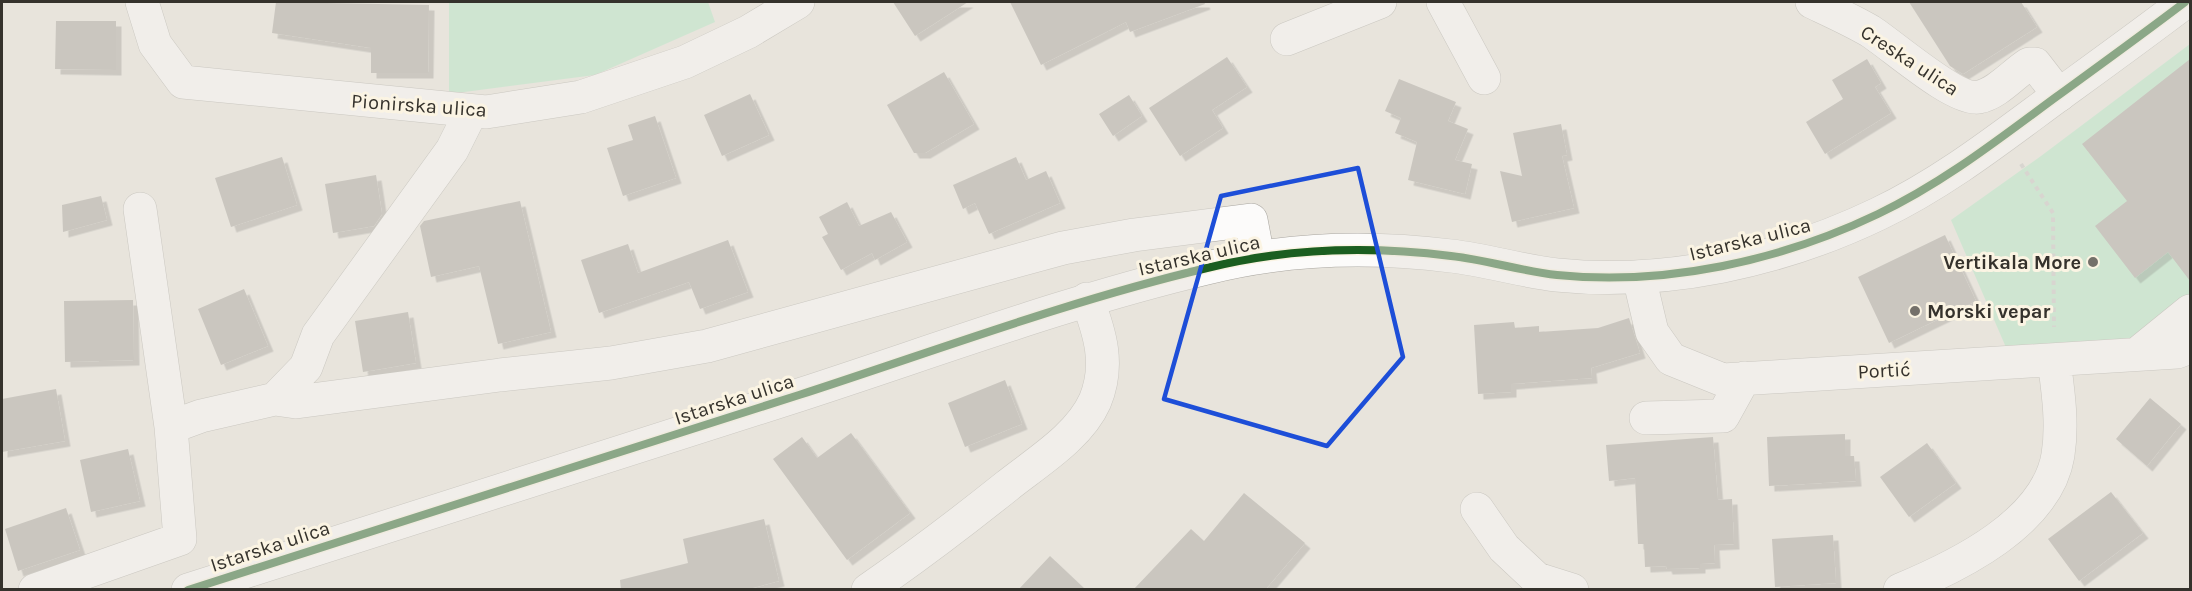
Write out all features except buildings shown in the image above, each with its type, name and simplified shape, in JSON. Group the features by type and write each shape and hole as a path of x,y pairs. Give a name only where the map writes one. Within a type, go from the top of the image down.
{"street":[{"name":"Pionirska ulica","path":"142,2 155,44 183,82 471,112 486,112 581,97 685,62 748,32 798,2"},
{"path":"1287,39 1380,2"},
{"path":"1443,2 1484,78"},
{"name":"Creska ulica","path":"1812,2 1870,31 1928,73 1967,97 1979,97 1995,91 2029,64 2035,64 2059,95"},
{"name":"Istarska ulica","path":"188,590 688,432 1087,299 1211,267 1258,257 1373,249 1453,256 1556,275 1639,277 1727,266 1821,239 1911,197 1957,169 2185,2"},
{"path":"274,399 306,367 318,335 452,150 471,112"},
{"path":"35,590 180,539 171,427 140,209"},
{"name":"Istarska ulica","path":"171,427 201,416 274,399 296,402 611,363 707,346 1063,248 1134,235 1251,220 1258,257"},
{"name":"Portić","path":"1639,277 1652,332 1671,360 1723,380 2177,352 2190,347"},
{"path":"868,590 945,535 1046,455 1074,430 1089,412 1096,399 1103,354 1100,334 1087,299"},
{"path":"2137,354 2190,311"},
{"path":"1900,590 1933,576 1985,546 2023,518 2046,488 2058,457 2061,412 2054,360"},
{"path":"1646,418 1723,416 1744,378"},
{"path":"1477,510 1504,548 1537,579 1572,590"}],"path":[{"path":"2019,160 2053,213 2054,360"}],"highlighted area":[{"path":"1358,168 1403,357 1327,446 1164,399 1221,196"}],"green space":[{"path":"449,2 708,2 715,22 595,75 449,94"},
{"path":"2190,44 2190,334 2008,352 1951,220 2041,156"}],"cycle path":[{"path":"188,590 723,420 1053,311 1155,281 1237,261 1298,253 1390,251 1464,258 1557,275 1639,277 1681,273 1762,257 1841,231 1925,189 1992,144 2185,2"}],"place":[{"name":"Vertikala More","path":"2093,262"},
{"name":"Morski vepar","path":"1915,311"}]}
